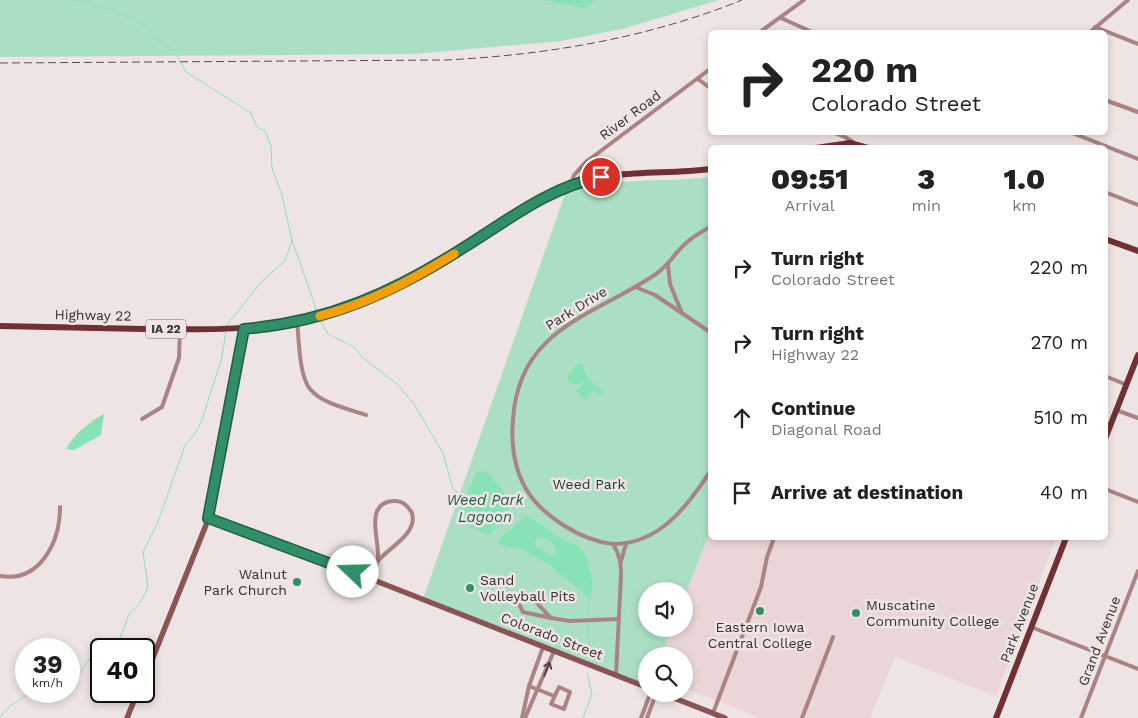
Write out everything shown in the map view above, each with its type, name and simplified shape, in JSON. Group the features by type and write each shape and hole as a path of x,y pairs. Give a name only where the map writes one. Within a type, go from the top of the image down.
{"main road":[{"path":"832,145 858,145"},
{"name":"IA 22","path":"570,185 608,176 708,169"},
{"name":"Highway 22","path":"0,326 244,329 297,322 355,305 393,289 427,271 546,197 570,185"},
{"path":"1108,240 1138,251"},
{"path":"1108,431 1138,355"},
{"name":"Park Avenue","path":"996,718 1065,540"}],"street":[{"path":"763,30 804,0"},
{"path":"1092,30 1128,0"},
{"path":"781,18 808,30"},
{"path":"1095,27 1103,30"},
{"path":"1108,32 1138,44"},
{"name":"River Road","path":"570,185 574,175 586,162 708,70"},
{"path":"698,78 708,86"},
{"path":"1108,101 1138,112"},
{"path":"842,135 854,144"},
{"path":"1078,135 1103,145"},
{"path":"1108,147 1138,159"},
{"path":"1108,193 1138,205"},
{"name":"Park Drive","path":"708,229 684,244 668,266 572,321 545,342 523,374 514,408 512,428 516,461 522,482 532,497 547,512 574,530 598,541 626,544 653,534 674,519 708,475"},
{"path":"668,266 670,284 683,314"},
{"path":"634,287 655,295 708,331"},
{"path":"297,322 304,376 310,389 319,396 366,415"},
{"path":"142,419 162,407 179,358 180,329"},
{"path":"155,652 208,518 244,329"},
{"path":"1108,377 1127,384"},
{"path":"1116,410 1138,418"},
{"path":"1108,490 1138,502"},
{"path":"371,579 378,561 407,534 412,526 412,513 400,502 392,501 384,504 376,513 374,522 378,561"},
{"path":"0,576 14,578 24,576 44,557 56,535 60,507"},
{"name":"Colorado Street","path":"208,518 371,579 638,684"},
{"path":"713,713 763,582 767,557 773,540"},
{"path":"613,544 621,562"},
{"path":"616,675 620,619 621,562 626,544"},
{"name":"Grand Avenue","path":"1081,718 1138,571"},
{"path":"551,618 530,596 524,596 520,599 519,607 523,612 551,618 570,621 620,619"},
{"path":"1031,627 1138,669"},
{"path":"802,718 833,637"},
{"path":"523,718 529,686 544,647"},
{"path":"523,718 539,690 554,651"},
{"path":"529,686 554,696"},
{"path":"558,686 570,692 564,709 551,704 554,696 558,686"},
{"path":"641,718 647,702"},
{"path":"647,718 653,702"},
{"path":"685,702 725,718"},
{"path":"127,718 133,703"}],"shaded area":[{"name":"Muscatine Community College","path":"708,537 708,540 1055,540 996,696 895,657 870,718 761,718 693,692 693,647 665,647 669,637 693,637 693,582 690,582"}],"green space":[{"path":"0,0 719,0 622,29 561,41 414,54 0,57"},
{"name":"Weed Park","path":"708,177 708,537 690,582 638,582 638,637 669,637 665,647 638,647 638,683 423,599 565,194 582,188 637,181"}],"water":[{"path":"544,0 595,0 584,8"},
{"path":"579,363 583,365 587,377 604,392 600,396 593,390 586,400 576,391 584,383 582,381 578,385 568,382 569,373"},
{"path":"104,414 101,435 74,450 66,449 82,429"},
{"name":"Weed Park Lagoon","path":"483,471 499,485 508,505 506,519 488,535 469,527 457,518 476,473"},
{"name":"Weed Park Lagoon","path":"527,515 563,540 581,548 587,558 591,573 592,593 590,598 548,564 522,549 500,545 498,540","holes":["538,537 549,540 553,545 556,550 554,556 537,548 535,542"]}],"waterway":[{"path":"74,0 116,11 146,26 154,38 174,51 186,72 251,113 257,127 265,131 271,146 272,168 282,195 292,240 318,314"},
{"path":"227,325 261,282 285,261 292,241"},
{"path":"319,318 328,334 354,347 363,358 396,383 414,404 443,453 453,489 465,498"},
{"path":"120,638 129,614 140,603 148,587 143,552 158,522 185,445 196,432 202,420 222,357 226,331"},
{"path":"501,524 508,531"},
{"path":"588,614 590,598"},
{"path":"588,625 590,650"},
{"path":"80,673 90,659"},
{"path":"583,718 592,694 587,673"},
{"path":"0,717 15,703"}],"railway":[{"path":"0,63 445,60 483,58 559,49 634,34 670,25 742,0"}],"slow traffic":[{"path":"320,316 355,305 393,289 454,254"}],"place":[{"name":"Walnut Park Church","path":"297,582"},
{"name":"Sand Volleyball Pits","path":"470,588"},
{"name":"Eastern Iowa Central College","path":"760,611"},
{"name":"Muscatine Community College","path":"856,613"}],"route":[{"path":"353,572 208,518 244,329 305,320 373,298 427,271 558,190 601,177"}]}
